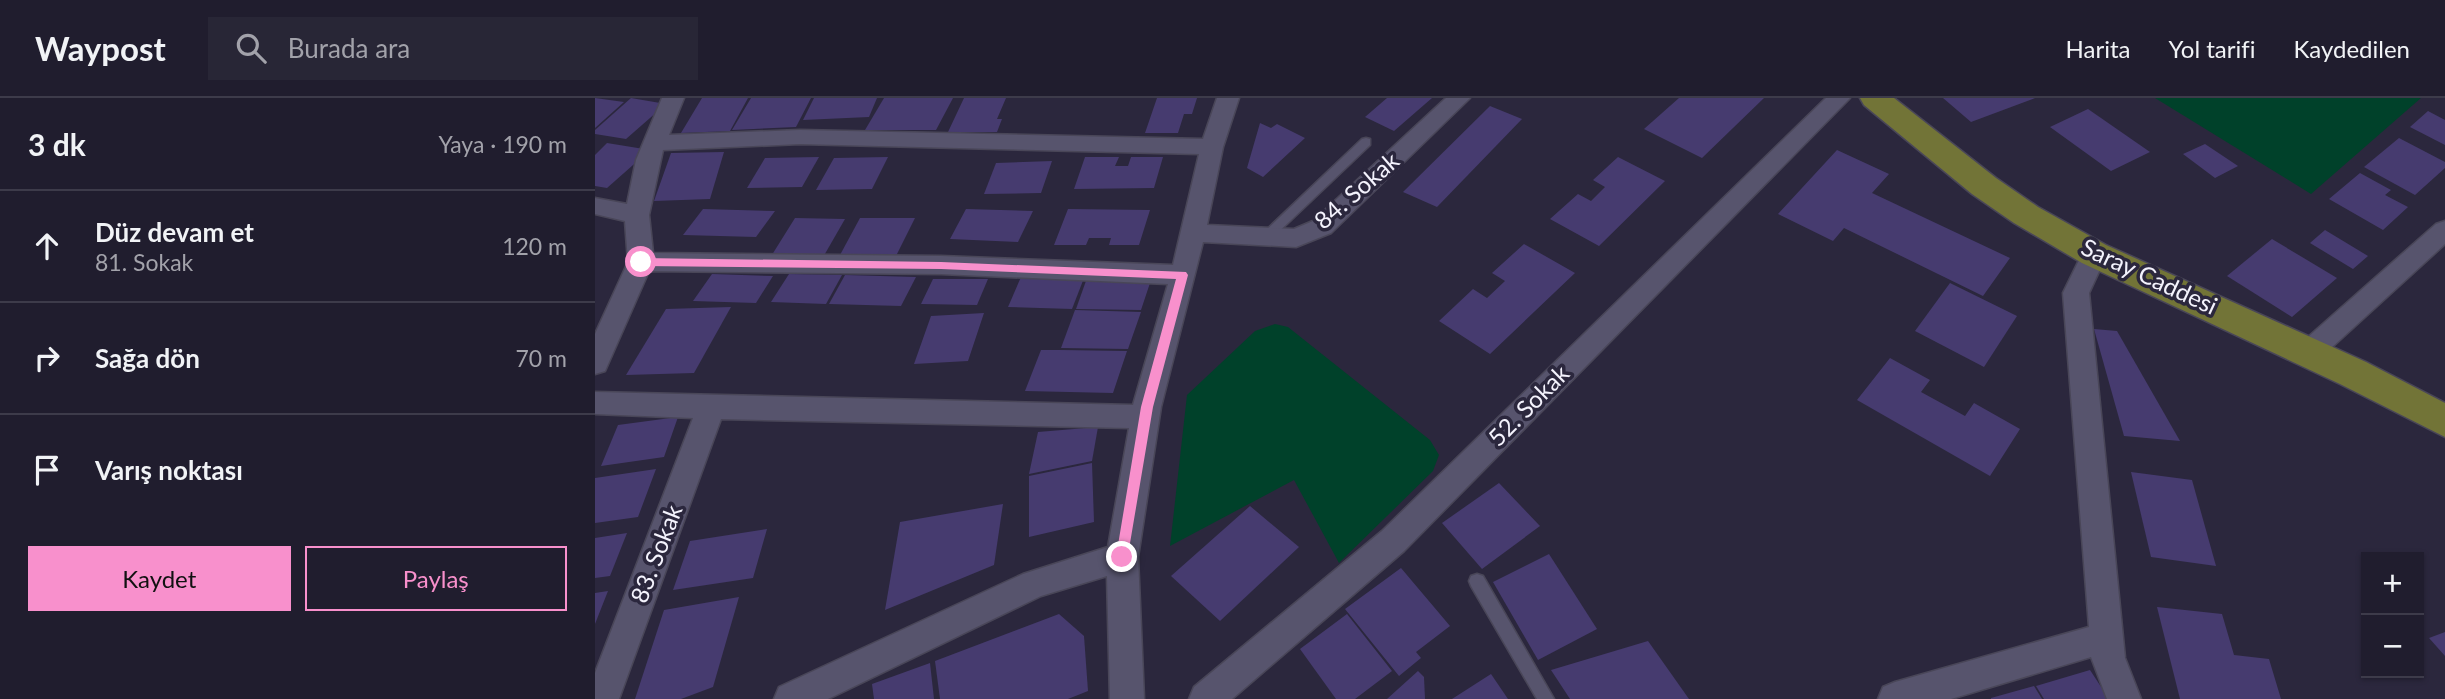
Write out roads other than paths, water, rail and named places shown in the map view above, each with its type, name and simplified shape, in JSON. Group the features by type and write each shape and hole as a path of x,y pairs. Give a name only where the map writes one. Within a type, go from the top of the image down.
{"main road":[{"name":"Saray Caddesi","path":"1874,98 1984,186 2026,215 2094,254 2309,352 2445,421"}],"street":[{"path":"595,363 641,262 637,215 649,160 673,98"},
{"path":"1127,699 1122,557 1146,417 1183,275 1212,147 1228,98"},
{"name":"84. Sokak","path":"1193,233 1296,238 1322,227 1459,98"},
{"name":"52. Sokak","path":"1206,699 1393,541 1839,98"},
{"path":"657,143 800,137 1212,147"},
{"path":"595,206 637,215"},
{"path":"2309,352 2445,230"},
{"path":"2094,254 2076,293 2108,658 2124,699"},
{"path":"641,262 941,265 1183,275"},
{"path":"595,403 1146,417"},
{"name":"83. Sokak","path":"603,699 711,408"},
{"path":"791,699 837,689 1034,584 1122,557"},
{"path":"1895,699 2107,637"}],"lane":[{"path":"1266,237 1366,142"},
{"path":"1477,581 1546,699"}]}
